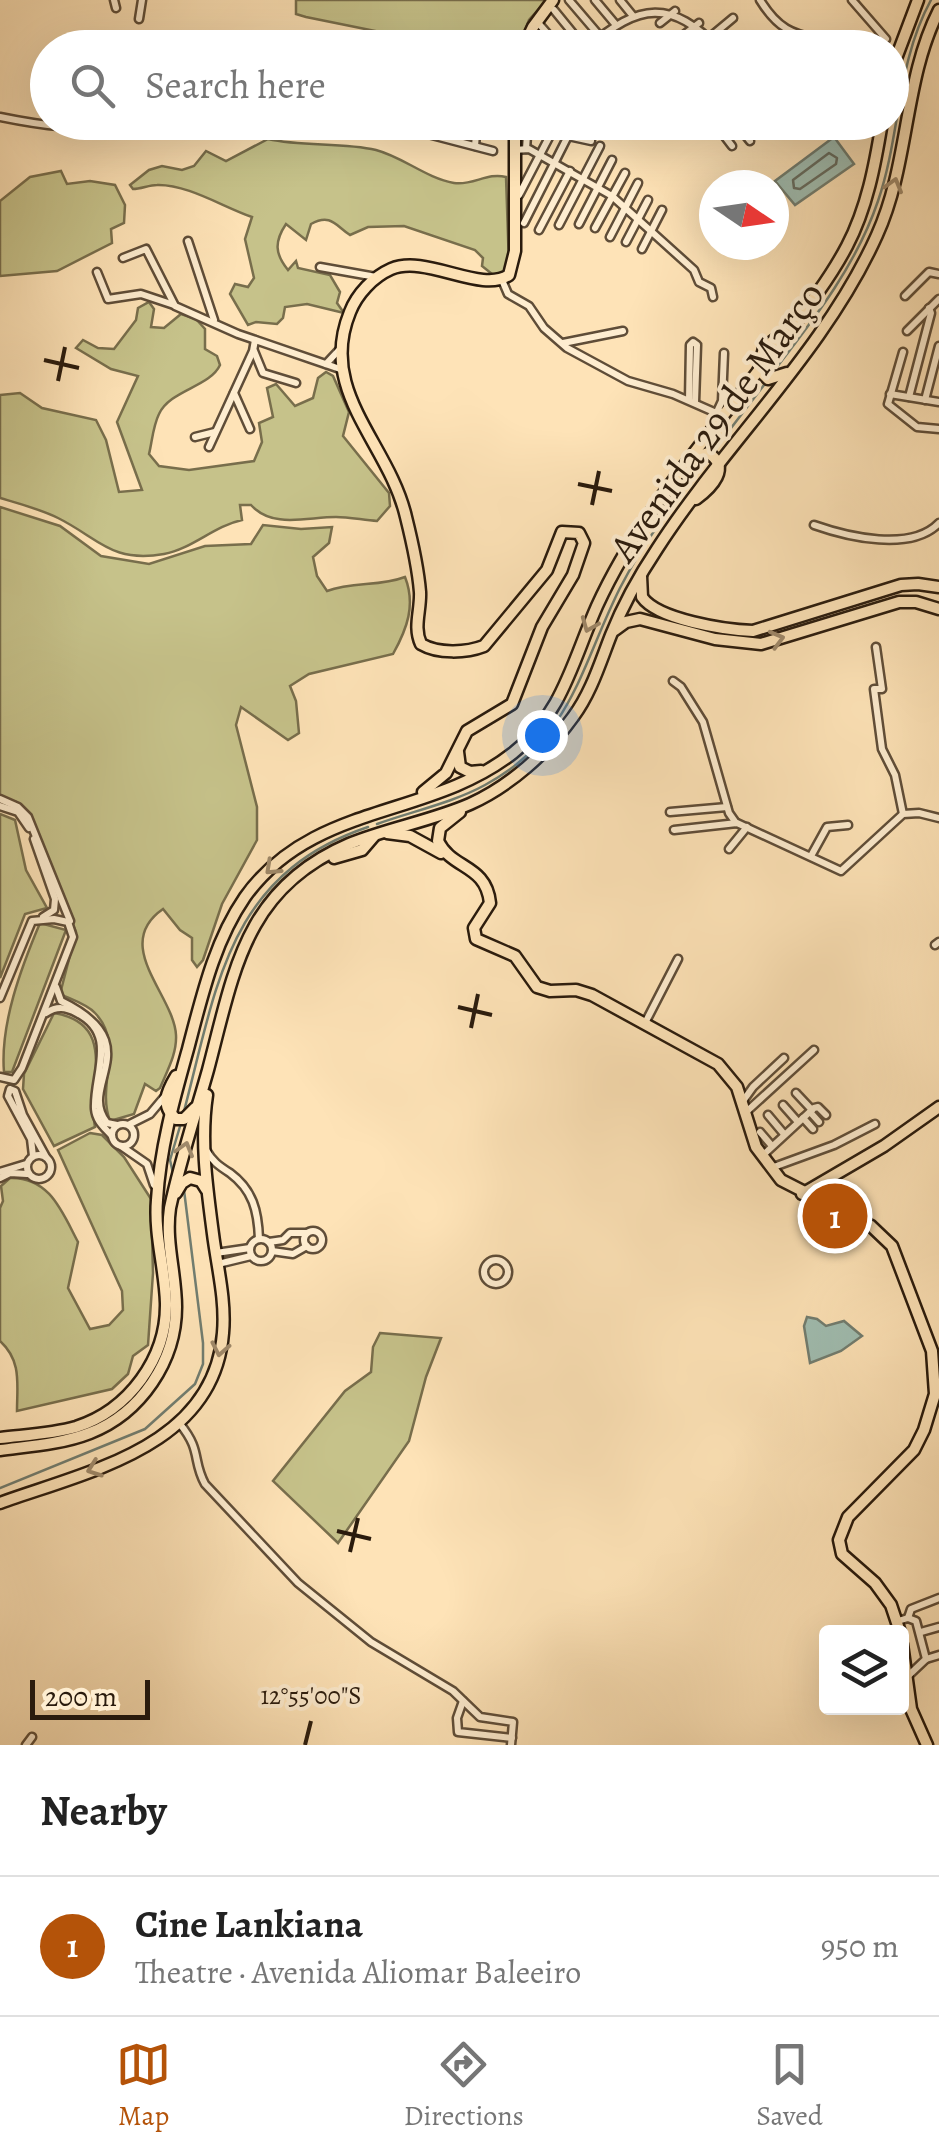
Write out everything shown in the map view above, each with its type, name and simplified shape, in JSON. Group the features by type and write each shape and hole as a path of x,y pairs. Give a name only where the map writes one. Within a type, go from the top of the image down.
{"main road":[{"path":"906,30 916,2"},
{"path":"532,30 553,5"},
{"name":"Avenida 29 de Março","path":"909,113 918,65 939,10"},
{"path":"398,804 439,781 462,736 515,699 542,627 580,559 583,539 575,532 562,532 547,570 484,646 469,650 426,648 418,637 420,590 402,498 386,460 352,403 340,369 340,349 353,305 377,277 395,267 415,266 486,280 502,280 511,272 515,251 513,150 519,140"},
{"name":"Avenida 29 de Março","path":"0,1438 81,1425 124,1399 152,1364 164,1326 166,1297 156,1205 171,1115 222,935 249,892 293,849 316,835 354,818 471,780 495,766 529,739 554,710 617,566 645,520 714,429 719,412 759,370 764,348 797,320 831,274 856,229 879,140"},
{"name":"Avenida 29 de Março","path":"222,1016 238,958 252,928 276,895 305,869 362,850 378,834 484,797 533,760 569,723 590,688 640,575 840,302 882,224 904,140"},
{"path":"759,370 764,378 772,380 789,372"},
{"path":"689,461 708,452 718,464"},
{"path":"640,575 642,598 655,609 714,628 742,631 792,620 901,585 939,587"},
{"path":"611,635 624,623 640,619 715,640 761,644 899,602 916,602 939,610"},
{"path":"473,725 458,752 460,767 475,772 495,766"},
{"path":"467,867 441,848 438,832 448,820 484,797"},
{"path":"354,818 370,822 378,834 415,838 478,874 490,899 474,928 479,942 515,956 537,987 583,992 718,1064 734,1080 761,1157 769,1168 802,1194 862,1221 889,1241 933,1353 935,1394 918,1444 895,1473 848,1517 839,1540 842,1554 880,1590 902,1624"},
{"path":"0,1450 50,1443 103,1427 141,1398 156,1378 169,1348 176,1304 168,1240 170,1208 222,1016"},
{"path":"0,1504 136,1453 180,1424 209,1384 224,1322 209,1200 206,1100 222,1016"},
{"path":"190,1038 166,1094 171,1115 179,1120 190,1114 199,1101"},
{"path":"802,1194 884,1146 939,1107"},
{"path":"170,1208 182,1182 190,1178 204,1184 209,1200"},
{"path":"909,1696 912,1714 928,1745"}],"street":[{"path":"139,19 142,0"},
{"path":"570,0 595,30"},
{"path":"595,0 616,24"},
{"path":"620,0 633,16"},
{"path":"760,0 777,24 790,30"},
{"path":"852,0 878,30"},
{"path":"553,5 572,30"},
{"path":"608,30 654,6 676,10 704,30"},
{"path":"660,23 676,10"},
{"path":"718,30 733,18"},
{"path":"690,30 699,23"},
{"path":"540,25 544,30"},
{"path":"0,117 30,122"},
{"path":"451,140 493,151"},
{"path":"475,147 476,140"},
{"path":"523,140 526,148"},
{"path":"519,196 548,140"},
{"path":"524,223 566,140"},
{"path":"728,140 732,146"},
{"path":"559,225 600,146"},
{"path":"513,150 526,148 598,186 694,270 712,292"},
{"path":"579,224 612,160"},
{"path":"539,230 570,171"},
{"path":"595,228 624,173"},
{"path":"610,237 638,184"},
{"path":"626,242 648,200"},
{"path":"642,249 662,210"},
{"path":"188,240 214,321"},
{"path":"123,258 146,249 175,306"},
{"path":"320,267 377,277"},
{"path":"98,272 108,299 141,294 340,369"},
{"path":"905,296 929,272 938,273"},
{"path":"502,280 508,294 529,306 544,328 561,343 628,381 719,412 724,353"},
{"path":"907,331 935,304"},
{"path":"909,398 935,304"},
{"path":"561,343 623,331"},
{"path":"210,447 254,351 255,340"},
{"path":"694,342 696,345 692,401 690,345 694,342"},
{"path":"926,400 939,346"},
{"path":"326,364 340,349"},
{"path":"254,351 263,373 296,384"},
{"path":"903,352 888,404 918,427 939,429"},
{"path":"233,392 250,429"},
{"path":"890,394 939,402"},
{"path":"196,436 216,432"},
{"path":"814,526 856,535 900,538 923,536 939,523"},
{"path":"876,647 882,688 874,690 882,749 895,775 902,814"},
{"path":"673,681 681,686 703,722 728,806 737,823"},
{"path":"0,803 14,809 26,822 56,899 52,912 34,920 0,998"},
{"path":"0,803 18,807 28,817 73,938 22,1068 16,1097"},
{"path":"670,812 728,806"},
{"path":"674,830 737,823 838,871 902,814 939,818"},
{"path":"811,856 828,828 848,825"},
{"path":"729,849 747,827"},
{"path":"34,920 60,919 72,927"},
{"path":"644,1024 678,959"},
{"path":"57,979 58,997 87,1014 103,1036 107,1053 100,1111 107,1123 129,1124 150,1114 166,1094"},
{"path":"42,1018 52,1009 60,1008 78,1014 92,1026 102,1058 96,1114 121,1146 147,1164 156,1205"},
{"path":"743,1108 814,1050"},
{"path":"743,1108 752,1087 784,1058"},
{"path":"0,1079 14,1080 22,1068"},
{"path":"0,1079 32,1139 29,1174"},
{"path":"0,1175 29,1174 36,1179 46,1176 51,1166 14,1089 7,1093"},
{"path":"796,1093 806,1116"},
{"path":"782,1105 806,1116 816,1126"},
{"path":"761,1157 818,1107 826,1115"},
{"path":"768,1116 784,1134"},
{"path":"121,1146 134,1139 129,1124"},
{"path":"769,1168 834,1145 875,1124"},
{"path":"112,1136 117,1125"},
{"path":"760,1132 772,1146"},
{"path":"206,1149 252,1195 259,1239 251,1252"},
{"path":"0,1175 30,1160 46,1157"},
{"path":"207,1173 212,1167 220,1167"},
{"path":"216,1258 251,1252 264,1261 271,1246 290,1233 316,1231 322,1240 315,1248 304,1241 307,1233"},
{"path":"259,1239 298,1253 307,1246"},
{"path":"283,1240 284,1250"},
{"path":"180,1424 197,1451 205,1484 283,1568 371,1642 436,1680 463,1701 482,1718 511,1721 511,1741 459,1733 457,1718 463,1701"},
{"path":"902,1624 911,1609 939,1598"},
{"path":"902,1624 916,1621 926,1659"},
{"path":"921,1632 939,1627"},
{"path":"909,1675 926,1659 939,1655"},
{"path":"26,1745 32,1737"}],"shaded area":[{"path":"296,0 547,0 525,30 370,30 296,14"},
{"path":"266,140 275,140 376,150 454,183 506,177 509,266 503,274 492,274 482,266 483,258 475,250 404,226 368,227 350,235 324,220 311,224 306,240 286,224 278,242 284,264 288,270 296,261 298,268 330,275 340,292 337,303 344,313 307,304 285,307 277,324 248,325 230,294 235,284 248,287 254,278 245,239 252,217 180,188 157,185 133,189 130,185 149,170 162,166 182,170 194,166 206,151 226,161"},
{"path":"61,171 67,184 90,181 115,185 125,205 124,223 111,229 112,243 57,271 0,276 0,201 30,177"},
{"path":"149,302 154,309 151,327 164,328 181,314 196,319 205,329 205,349 217,356 220,365 208,379 172,399 159,414 149,454 159,466 189,470 254,461 262,442 259,423 273,417 267,388 276,384 295,406 313,398 318,378 326,372 333,376 349,412 343,436 389,493 390,506 377,521 336,517 280,519 251,505 240,505 242,520 184,547 146,556 118,552 51,515 0,498 0,395 20,393 42,408 96,420 106,440 119,492 142,490 117,422 138,376 111,369 76,348 83,340 98,348 114,349 136,320 138,308"},
{"path":"0,507 60,526 101,556 149,564 205,546 251,544 263,525 332,527 329,543 313,557 317,576 327,591 405,577 410,597 408,617 393,654 309,674 290,686 296,701 299,733 288,740 241,707 236,725 257,807 257,840 222,904 197,967 192,960 192,938 163,909 149,923 143,938 144,954 173,1020 175,1049 160,1088 156,1091 145,1084 134,1114 110,1121 106,1093 109,1051 104,1025 92,1010 60,994 76,932 27,812 16,802 0,798"},
{"path":"0,814 15,820 26,870 47,908 25,914 0,978"},
{"path":"40,923 66,930 12,1072 4,1072 9,1016"},
{"path":"54,1013 74,1019 87,1029 96,1058 95,1127 54,1146 23,1089 24,1074"},
{"path":"90,1133 102,1135 124,1157 151,1199 153,1273 148,1345 133,1356 128,1374 112,1389 17,1411 15,1365 0,1341 1,1186 10,1178 35,1183 60,1208 78,1242 68,1288 90,1329 109,1325 123,1310 122,1291 58,1150"},
{"path":"380,1333 441,1338 409,1441 338,1543 273,1481 345,1391 371,1372 373,1347"}],"water":[{"path":"830,140 836,140 854,164 795,205 789,198 789,171"},
{"path":"807,1317 826,1326 844,1321 862,1336 841,1351 810,1363 804,1326"}],"waterway":[{"path":"909,57 931,0"},
{"path":"773,372 833,291 858,248 878,201 892,140"},
{"path":"715,449 764,385"},
{"path":"377,824 485,785 537,746 570,699 639,555 705,462"},
{"path":"183,1115 219,981 235,941 256,906 284,874 321,848 368,827"},
{"path":"173,1173 170,1160 181,1123"},
{"path":"0,1488 145,1429 195,1384 203,1364 203,1343 184,1190"}],"place":[{"name":"Cine Lankiana","path":"835,1216"}]}
